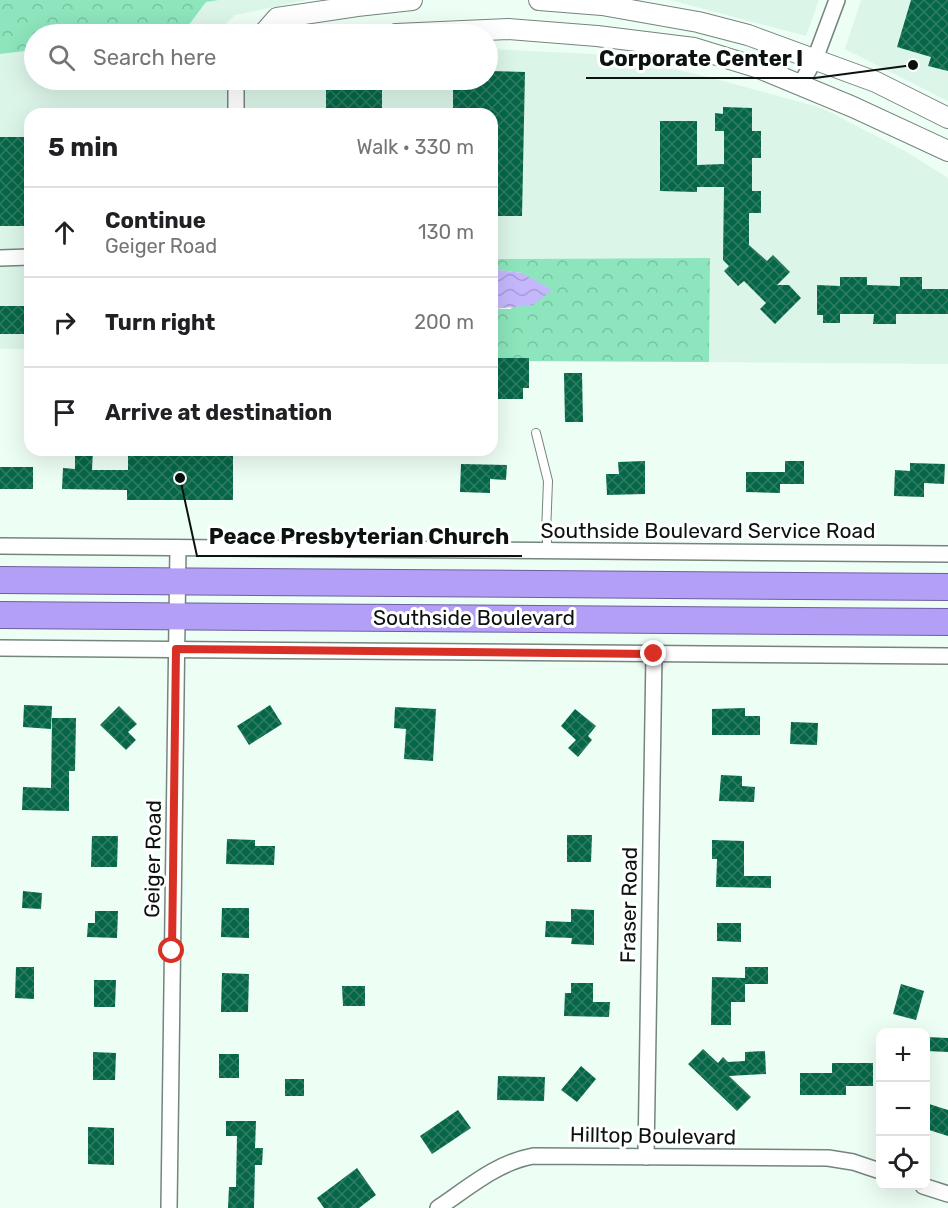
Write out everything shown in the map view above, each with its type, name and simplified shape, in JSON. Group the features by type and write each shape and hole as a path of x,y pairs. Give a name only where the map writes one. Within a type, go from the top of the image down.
{"highway":[{"name":"Southside Boulevard","path":"0,580 948,587"},
{"name":"Southside Boulevard","path":"0,615 948,622"}],"street":[{"path":"272,24 277,18 412,0"},
{"path":"538,0 602,5 698,22 748,35 876,82 948,118"},
{"path":"800,85 815,58 837,0"},
{"path":"597,36 602,5"},
{"path":"498,29 597,36 694,48 759,68 853,107 948,151"},
{"path":"236,90 236,108"},
{"path":"0,258 24,257"},
{"name":"Southside Boulevard Service Road","path":"0,546 948,554"},
{"name":"Geiger Road","path":"170,1208 178,548"},
{"path":"0,648 948,656"},
{"name":"Fraser Road","path":"646,1157 654,654"},
{"name":"Hilltop Boulevard","path":"438,1208 496,1168 516,1159 532,1156 828,1158 853,1162 876,1170"},
{"path":"930,1188 948,1194"}],"lane":[{"path":"536,433 548,481 546,533 548,550"}],"shaded area":[{"path":"307,0 235,15 226,24 190,24 206,2"},
{"path":"670,0 819,0 806,36"},
{"path":"861,0 948,0 948,101 845,49"},
{"path":"498,49 614,55 712,78 822,108 905,151 948,178 948,364 709,362 710,258 498,259 498,108 24,108 24,349 0,349 0,54 24,51 24,90 498,90"}],"green space":[{"path":"0,0 219,0 206,2 190,24 24,24 24,51 0,54"},
{"path":"710,258 709,362 498,361 498,309 511,309 522,273 498,270 498,259"}],"water":[{"path":"498,270 522,273 552,290 533,305 498,308"}],"building":[{"path":"911,0 948,0 948,71 928,66 931,57 897,47"},
{"path":"498,71 525,72 522,216 498,216 498,108 453,108 453,90 498,90"},
{"path":"326,90 382,90 382,108 326,108"},
{"path":"723,107 752,108 752,131 761,131 761,158 752,158 752,191 761,191 761,213 749,213 749,245 767,261 773,255 790,272 777,285 789,285 801,298 775,324 760,309 766,303 744,281 738,286 724,271 729,266 723,260 724,187 697,187 697,192 660,191 660,121 697,121 697,165 724,164 724,131 715,131 715,113 723,114"},
{"path":"0,137 24,137 24,226 0,226"},
{"path":"840,277 867,277 867,285 900,286 900,277 922,277 922,289 948,289 948,314 896,314 896,324 873,324 874,314 840,314 840,323 823,323 823,315 817,315 817,285 840,286"},
{"path":"0,306 24,306 24,334 0,334"},
{"path":"498,358 529,358 529,388 523,388 523,399 498,399"},
{"path":"564,373 582,373 583,422 565,422"},
{"path":"75,456 93,456 92,470 128,470 128,456 233,456 233,500 127,500 127,490 62,489 63,468 75,469"},
{"path":"645,461 645,494 607,495 606,474 619,474 618,462"},
{"path":"785,461 804,461 804,484 780,484 780,493 746,492 746,472 785,472"},
{"path":"910,463 945,464 944,484 924,483 924,497 894,496 895,470 910,471"},
{"path":"461,464 507,465 506,480 490,479 490,493 460,492"},
{"path":"0,467 33,467 33,489 0,489"},
{"path":"24,705 52,706 51,729 23,727"},
{"path":"270,705 282,724 249,745 237,726"},
{"path":"119,706 137,724 128,732 136,740 126,750 100,725"},
{"path":"395,707 436,709 433,761 404,759 406,729 394,728"},
{"path":"745,708 745,716 760,716 760,735 712,735 712,709"},
{"path":"575,709 596,726 588,736 592,740 578,757 568,748 576,740 561,726"},
{"path":"52,718 76,718 75,771 69,771 69,811 22,810 23,787 51,788"},
{"path":"791,722 818,723 817,745 790,744"},
{"path":"721,775 742,776 742,786 755,787 754,802 719,801"},
{"path":"567,835 592,835 591,862 567,862"},
{"path":"92,836 118,836 117,867 91,867"},
{"path":"227,839 255,840 255,846 275,846 274,865 226,864"},
{"path":"712,840 744,841 744,876 771,876 771,888 716,887 717,859 712,859"},
{"path":"23,891 42,893 41,909 22,908"},
{"path":"222,908 249,908 249,938 221,937"},
{"path":"571,909 594,910 594,945 571,944 572,938 545,937 546,921 571,922"},
{"path":"95,911 118,911 117,938 87,937 88,923 95,923"},
{"path":"717,923 741,923 741,942 717,941"},
{"path":"16,967 34,967 34,999 15,998"},
{"path":"745,967 768,967 768,984 745,984 745,1002 731,1002 731,1025 711,1025 712,977 745,978"},
{"path":"222,973 249,974 248,1012 221,1012"},
{"path":"94,980 116,980 115,1007 94,1007"},
{"path":"571,983 593,983 593,1002 610,1002 609,1017 564,1016 565,993 571,993"},
{"path":"901,984 924,991 916,1020 893,1014"},
{"path":"342,986 365,986 365,1006 343,1006"},
{"path":"930,1037 948,1038 948,1052 930,1051"},
{"path":"703,1049 718,1063 723,1057 728,1062 745,1061 745,1052 765,1051 766,1074 729,1076 751,1097 737,1111 688,1064"},
{"path":"93,1052 116,1053 115,1080 93,1080"},
{"path":"219,1054 239,1054 239,1078 219,1078"},
{"path":"832,1063 873,1063 873,1086 846,1086 846,1095 800,1095 800,1073 832,1073"},
{"path":"581,1066 596,1079 577,1102 561,1090"},
{"path":"498,1076 545,1077 544,1101 497,1100"},
{"path":"285,1079 304,1079 304,1096 285,1096"},
{"path":"930,1104 948,1110 948,1136 930,1130"},
{"path":"458,1110 471,1128 432,1154 420,1136"},
{"path":"226,1121 256,1121 255,1148 263,1148 262,1165 255,1165 254,1208 228,1208 229,1187 236,1187 237,1136 226,1136"},
{"path":"88,1127 114,1128 114,1165 88,1164"},
{"path":"357,1168 376,1195 359,1208 324,1208 317,1198"}],"place":[{"name":"Corporate Center I","path":"913,65"},
{"name":"Peace Presbyterian Church","path":"180,478"}],"route":[{"path":"172,951 176,649 654,654"}]}
